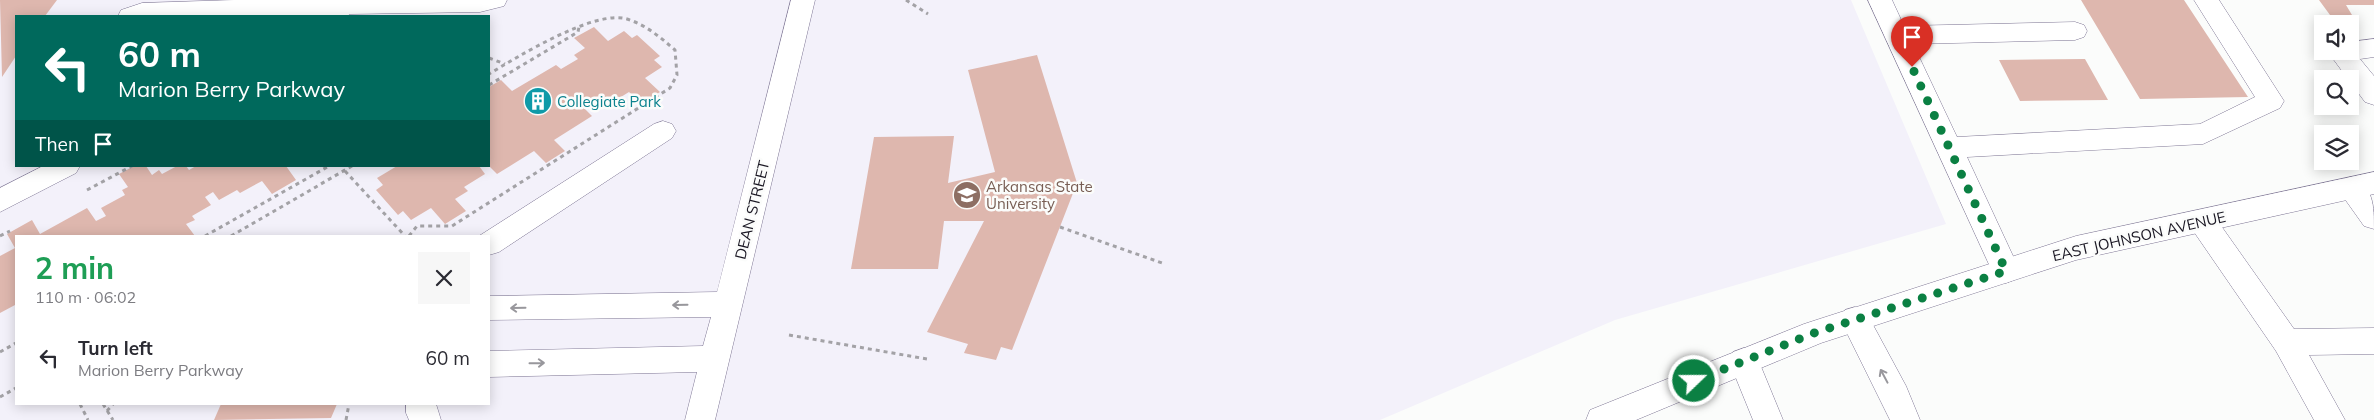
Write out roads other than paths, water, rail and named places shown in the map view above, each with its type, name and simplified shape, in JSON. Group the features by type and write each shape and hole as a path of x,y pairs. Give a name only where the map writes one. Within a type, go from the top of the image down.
{"street":[{"path":"133,15 142,12 338,11 480,3 495,0"},
{"name":"DEAN STREET","path":"700,420 803,0"},
{"path":"1880,0 2006,271"},
{"path":"1949,148 2203,134 2271,101 2206,0"},
{"path":"1897,35 2075,31"},
{"path":"2359,50 2374,48"},
{"path":"2347,60 2374,95"},
{"path":"490,243 663,131"},
{"path":"0,201 66,167"},
{"path":"2363,186 2374,218"},
{"name":"EAST JOHNSON AVENUE","path":"1619,416 1744,361 1814,333 2076,248 2363,186"},
{"path":"2202,221 2286,342 2330,420"},
{"path":"490,308 729,304"},
{"path":"1855,319 1895,396 1905,420"},
{"path":"2286,342 2374,341"},
{"path":"490,364 715,360"},
{"path":"1744,361 1768,420"},
{"path":"421,405 421,413 426,420"}],"place":[{"name":"Collegiate Park","path":"538,101"},
{"name":"Arkansas State University","path":"967,195"}]}
